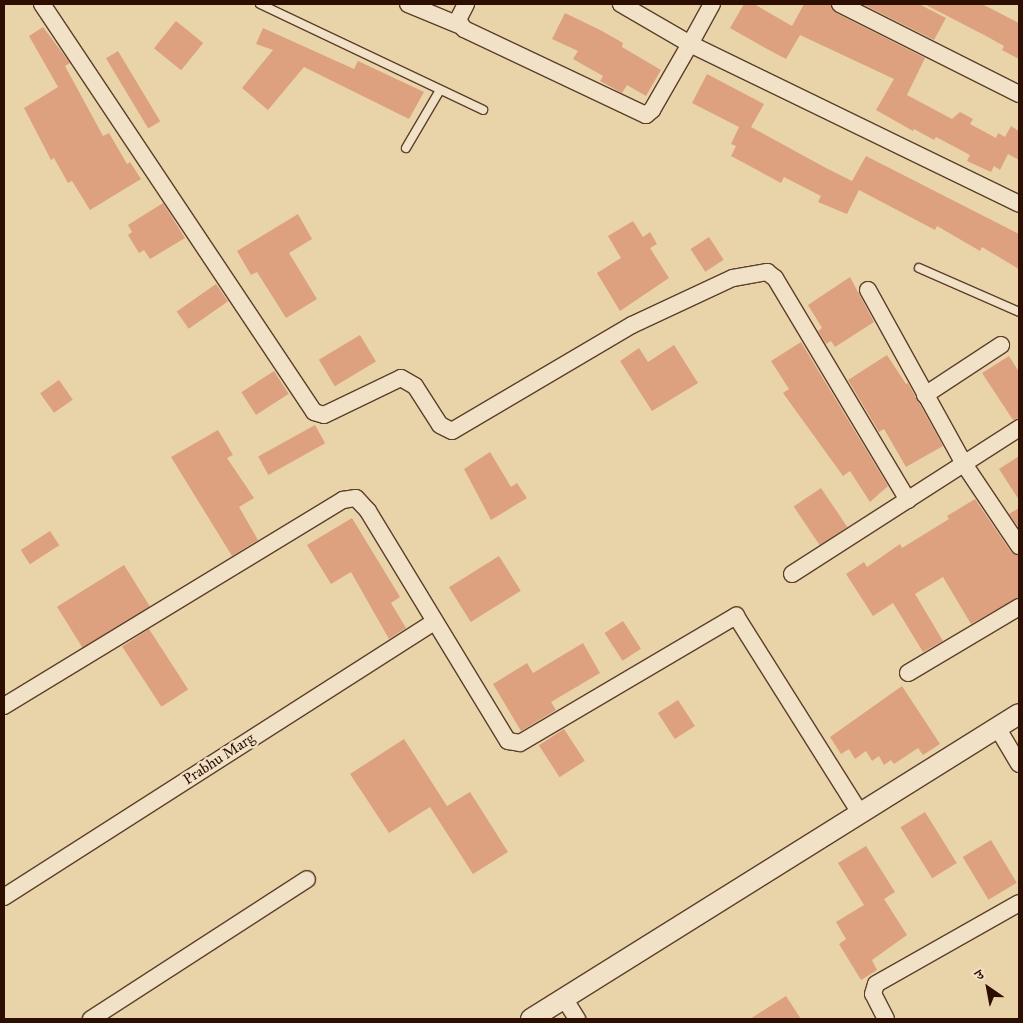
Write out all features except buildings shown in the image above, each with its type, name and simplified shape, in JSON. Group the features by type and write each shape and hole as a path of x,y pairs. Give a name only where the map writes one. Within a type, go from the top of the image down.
{"street":[{"path":"42,4 314,412 324,415 401,378 415,386 440,425 452,431 632,325 733,278 767,272 775,278 908,500"},
{"path":"408,4 461,26 646,115 652,110 712,4"},
{"path":"461,26 458,20 466,4"},
{"path":"620,4 690,44 1019,204"},
{"path":"840,4 1019,94"},
{"path":"868,290 964,464 1019,546"},
{"path":"925,395 1001,345"},
{"path":"792,574 1019,428"},
{"path":"4,706 350,498 363,503 504,737 514,743 520,743 736,616 860,813"},
{"path":"908,673 1019,607"},
{"name":"Prabhu Marg","path":"4,897 434,622"},
{"path":"531,1019 1019,714"},
{"path":"997,727 1019,764"},
{"path":"91,1019 307,879"},
{"path":"886,1019 873,994 876,984 1019,903"},
{"path":"564,998 577,1019"}],"lane":[{"path":"260,4 483,110"},
{"path":"406,148 440,90"},
{"path":"919,268 1019,312"}]}
